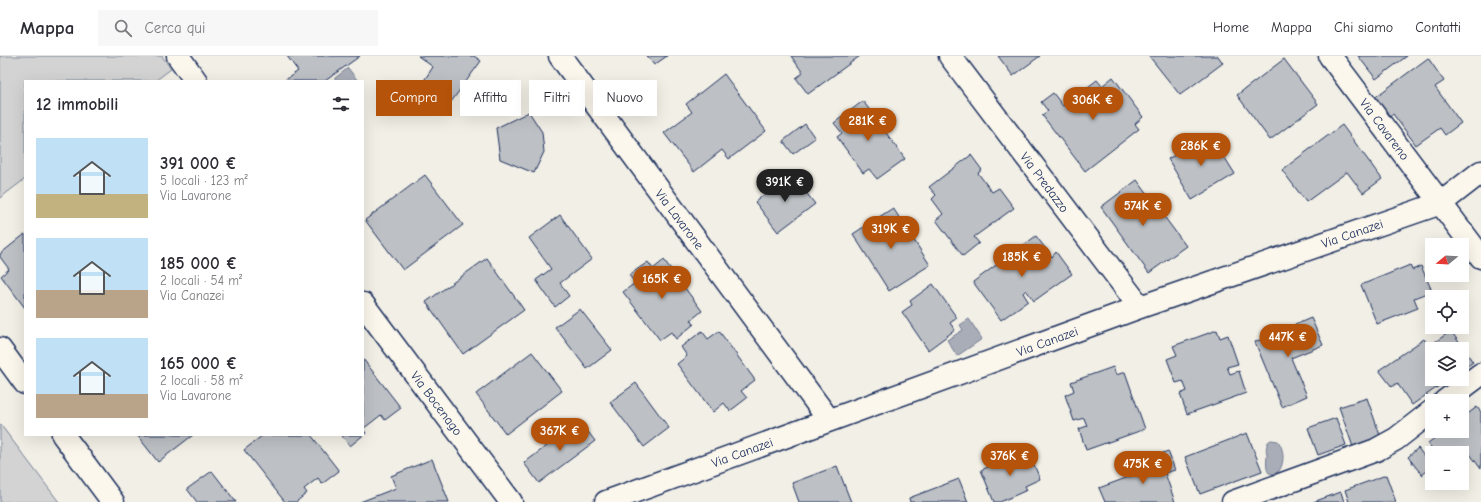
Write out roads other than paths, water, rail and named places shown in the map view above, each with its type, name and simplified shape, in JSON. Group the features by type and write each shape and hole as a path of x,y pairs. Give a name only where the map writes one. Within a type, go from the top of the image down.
{"street":[{"path":"178,56 195,80"},
{"name":"Via Lavarone","path":"560,56 829,420"},
{"name":"Via Predazzo","path":"950,56 1140,307"},
{"name":"Via Cavareno","path":"1330,56 1481,257"},
{"name":"Via Canazei","path":"606,502 1140,307 1441,203 1481,172"},
{"name":"Via Bocenago","path":"364,305 511,502"},
{"path":"0,349 24,382"},
{"path":"1454,394 1481,374"},
{"path":"1232,502 1369,454 1396,439 1425,416"},
{"path":"64,436 113,502"}]}
